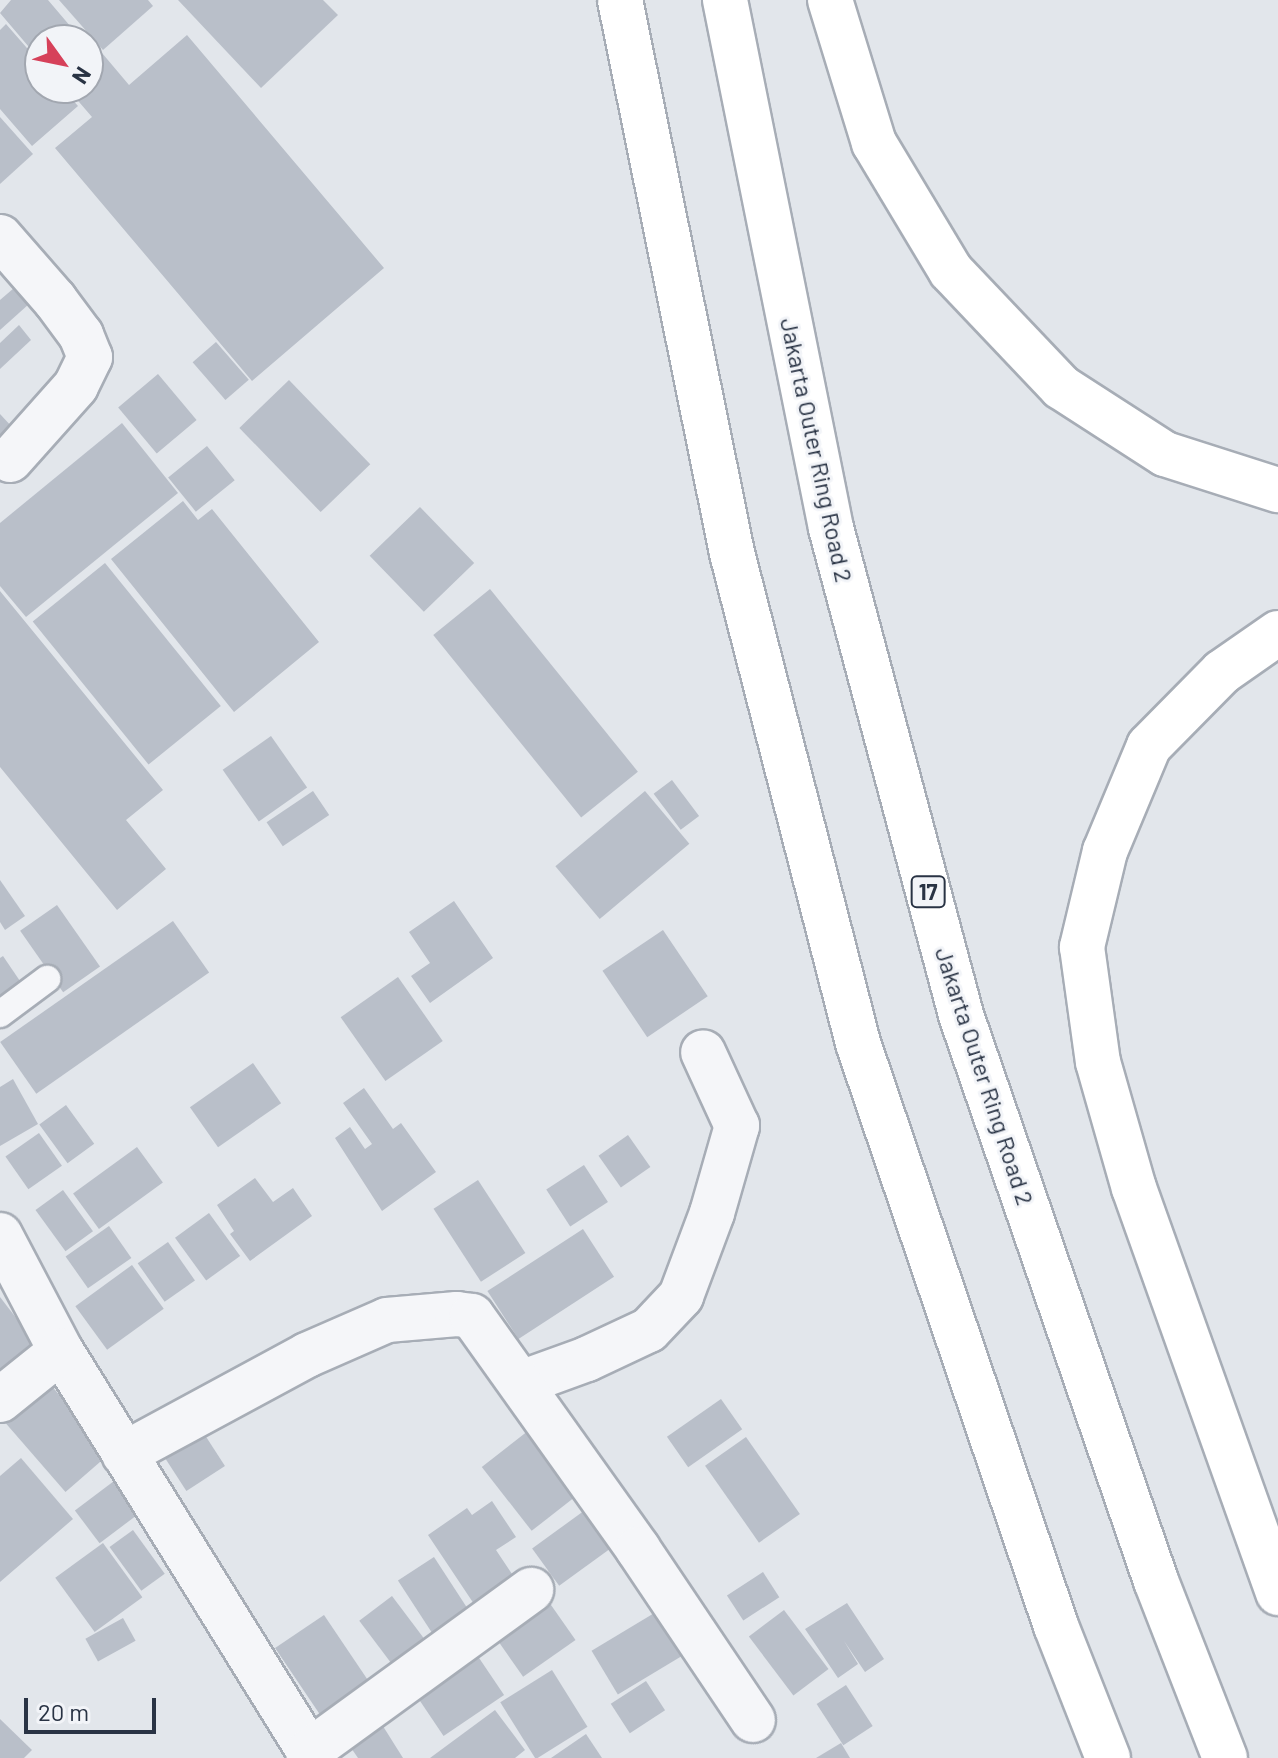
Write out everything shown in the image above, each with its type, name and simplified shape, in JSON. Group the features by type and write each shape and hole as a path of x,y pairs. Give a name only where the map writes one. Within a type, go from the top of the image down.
{"highway":[{"name":"Jakarta Outer Ring Road 2","path":"725,0 831,528 961,1015 1156,1581 1225,1758"},
{"path":"830,0 874,143 951,271 1061,387 1165,454 1278,490"},
{"path":"621,8 732,553 858,1043 1056,1626 1108,1758"},
{"path":"1278,633 1222,672 1149,746 1105,851 1082,947 1098,1062 1134,1188 1278,1593"}],"street":[{"path":"0,237 55,300 81,335 90,357 76,386 10,460"},
{"path":"521,1383 587,1359 649,1330 681,1296 712,1213 737,1126 703,1052"},
{"path":"0,1235 61,1351 311,1755 531,1590"},
{"path":"124,1454 307,1355 387,1320 472,1316 753,1720"},
{"path":"0,1400 61,1351"}],"lane":[{"path":"0,1014 47,979"}],"building":[{"path":"11,0 48,0 68,24 24,24 24,41 0,13"},
{"path":"59,0 148,0 153,6 104,49 104,24 80,24"},
{"path":"178,0 323,0 338,15 261,88"},
{"path":"6,24 24,45 24,104 78,106 32,146 0,109 0,30"},
{"path":"187,35 384,268 252,381 55,148 92,117 81,104 104,104 104,55 129,85"},
{"path":"0,117 33,154 0,184"},
{"path":"14,288 29,304 0,330 0,300"},
{"path":"19,325 31,340 0,369 0,343"},
{"path":"216,342 249,380 225,400 193,362"},
{"path":"158,374 197,420 157,453 118,407"},
{"path":"289,380 370,464 321,512 239,428"},
{"path":"0,414 13,428 0,440"},
{"path":"122,423 178,493 26,617 0,586 0,523"},
{"path":"207,446 235,480 196,512 168,477"},
{"path":"183,501 198,520 212,509 319,642 234,712 111,559"},
{"path":"420,507 474,563 424,612 370,556"},
{"path":"105,563 221,706 149,765 33,622"},
{"path":"490,589 638,772 581,818 433,635"},
{"path":"0,591 163,790 126,820 166,869 117,910 0,767"},
{"path":"271,736 307,788 259,821 223,770"},
{"path":"672,780 699,816 681,830 654,794"},
{"path":"313,791 329,815 283,846 267,822"},
{"path":"645,791 689,844 600,919 555,866"},
{"path":"0,880 25,916 5,930 0,922"},
{"path":"454,901 493,958 430,1003 411,976 430,963 409,932"},
{"path":"57,905 100,966 63,992 20,931"},
{"path":"173,921 209,973 36,1094 0,1042"},
{"path":"663,930 708,996 647,1037 602,971"},
{"path":"3,956 22,984 0,1000 0,958"},
{"path":"398,977 443,1041 385,1081 341,1017"},
{"path":"253,1063 281,1103 218,1147 190,1107"},
{"path":"13,1079 38,1124 0,1146 0,1087"},
{"path":"364,1088 393,1129 401,1123 436,1172 382,1211 335,1138 350,1127 365,1149 372,1144 343,1103"},
{"path":"66,1105 94,1144 68,1163 39,1124"},
{"path":"39,1133 62,1166 28,1189 5,1157"},
{"path":"628,1135 650,1167 621,1188 599,1156"},
{"path":"137,1147 163,1183 99,1229 73,1193"},
{"path":"584,1165 608,1202 570,1226 546,1190"},
{"path":"255,1178 273,1202 293,1188 312,1216 250,1261 230,1234 234,1231 217,1205"},
{"path":"478,1180 525,1253 481,1282 434,1209"},
{"path":"63,1190 93,1231 65,1251 35,1210"},
{"path":"209,1213 240,1256 206,1281 175,1238"},
{"path":"109,1226 131,1258 88,1288 66,1256"},
{"path":"583,1229 614,1277 518,1339 487,1291"},
{"path":"168,1242 195,1281 165,1302 138,1263"},
{"path":"132,1265 164,1309 107,1350 75,1306"},
{"path":"0,1297 40,1349 0,1380"},
{"path":"49,1383 110,1453 65,1492 4,1422"},
{"path":"721,1399 742,1429 688,1467 667,1437"},
{"path":"533,1427 583,1491 532,1531 482,1467"},
{"path":"201,1429 225,1466 186,1491 162,1454"},
{"path":"746,1437 800,1514 759,1543 705,1466"},
{"path":"21,1458 73,1519 0,1582 0,1476"},
{"path":"122,1475 147,1508 100,1543 75,1511"},
{"path":"492,1501 516,1537 496,1550 518,1583 478,1610 428,1535 467,1508 472,1515"},
{"path":"592,1505 619,1542 559,1586 532,1548"},
{"path":"133,1530 165,1574 141,1591 110,1547"},
{"path":"103,1543 142,1597 95,1632 55,1578"},
{"path":"434,1557 472,1615 436,1638 398,1580"},
{"path":"763,1572 779,1597 743,1621 727,1595"},
{"path":"544,1595 576,1640 523,1677 492,1632"},
{"path":"392,1596 432,1650 400,1674 359,1621"},
{"path":"847,1603 884,1659 865,1672 844,1641 858,1664 838,1678 805,1629"},
{"path":"661,1609 687,1653 618,1694 592,1651"},
{"path":"784,1610 829,1669 793,1696 749,1636"},
{"path":"324,1615 377,1693 328,1726 275,1648"},
{"path":"123,1618 136,1641 98,1662 85,1639"},
{"path":"475,1652 504,1695 444,1736 414,1693"},
{"path":"552,1670 588,1727 535,1758 500,1702"},
{"path":"646,1681 665,1710 630,1733 611,1704"},
{"path":"846,1685 873,1726 843,1745 817,1704"},
{"path":"495,1710 525,1750 515,1758 430,1758"},
{"path":"0,1719 32,1750 24,1758 0,1758"},
{"path":"381,1723 403,1758 358,1758 349,1745"},
{"path":"586,1734 602,1758 551,1758"},
{"path":"841,1743 850,1758 816,1758"}]}
